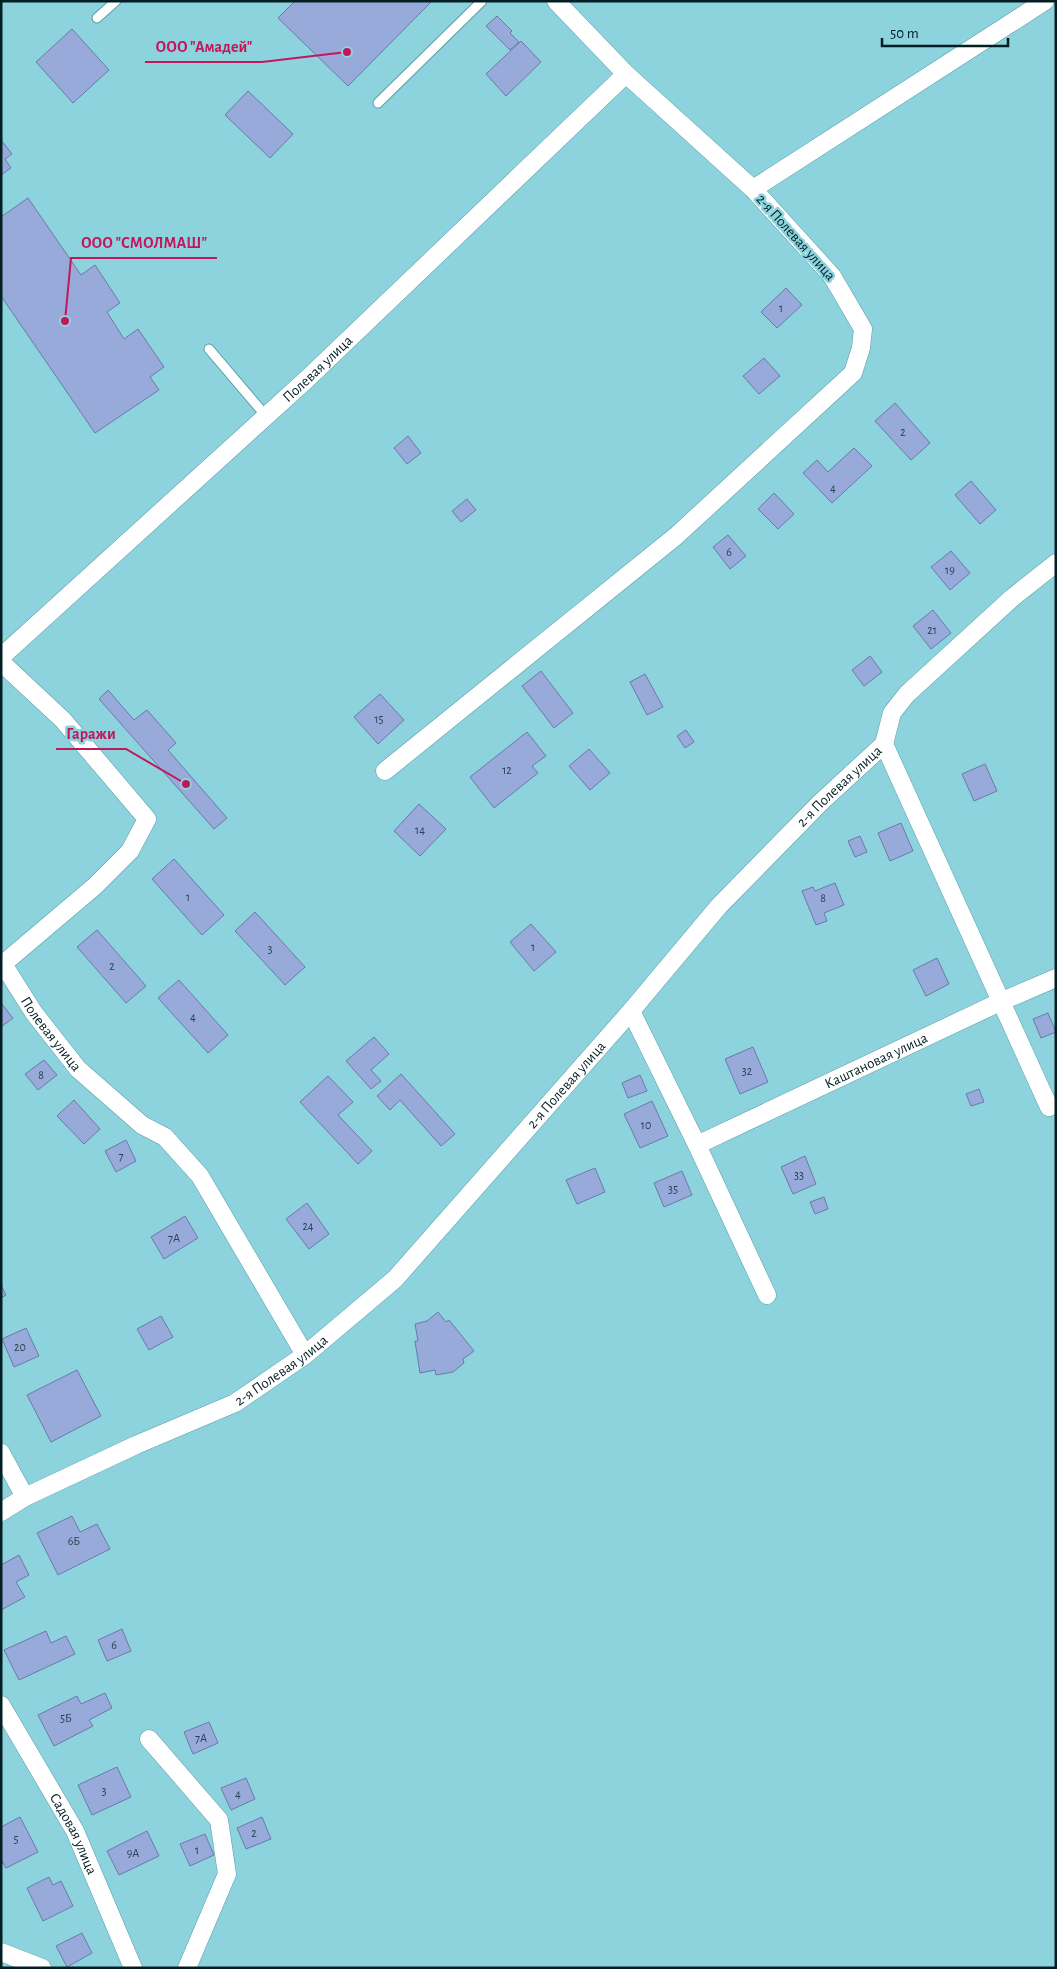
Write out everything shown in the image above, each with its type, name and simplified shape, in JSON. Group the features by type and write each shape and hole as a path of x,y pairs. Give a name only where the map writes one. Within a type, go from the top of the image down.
{"street":[{"name":"2-я Полевая улица","path":"385,771 676,536 853,373 861,348 863,329 832,276 753,189 626,74 556,1"},
{"path":"753,189 1045,1"},
{"name":"Полевая улица","path":"1,657 266,416 626,74"},
{"name":"2-я Полевая улица","path":"1,1512 25,1497 136,1445 235,1403 305,1355 395,1279 631,1011 719,906 820,803 884,744 892,714 907,694 1012,598 1056,563"},
{"name":"Полевая улица","path":"1,662 62,720 147,818 130,852 95,886 3,964 34,1013 78,1069 142,1126 166,1137 200,1176 305,1355"},
{"path":"884,744 1049,1107"},
{"name":"Каштановая улица","path":"697,1145 1000,1002 1056,978"},
{"path":"631,1011 697,1145 767,1295"},
{"path":"1,1453 25,1497"},
{"name":"Садовая улица","path":"1,1705 75,1831 133,1968"},
{"path":"149,1739 219,1820 227,1874 186,1968"},
{"path":"1,1952 42,1968"}],"lane":[{"path":"98,18 116,1"},
{"path":"378,103 482,1"},
{"path":"209,349 266,416"}],"building":[{"path":"295,1 432,1 348,86 278,18"},
{"path":"497,16 512,31 510,33 519,42 510,50 486,26"},
{"path":"72,29 109,70 73,103 36,62"},
{"path":"521,41 541,62 506,96 486,74"},
{"path":"248,91 293,134 270,158 225,115"},
{"path":"1,140 12,154 5,159 11,168 1,175"},
{"path":"28,198 81,275 95,265 120,303 107,312 124,339 138,329 164,367 150,377 159,390 95,433 1,296 1,217"},
{"path":"786,288 802,305 777,328 761,312"},
{"path":"764,358 780,376 759,394 743,376"},
{"path":"895,403 930,443 911,460 875,421"},
{"path":"408,436 421,453 407,464 394,448"},
{"path":"854,448 872,466 832,503 803,473 817,460 828,472"},
{"path":"971,481 996,510 980,524 955,495"},
{"path":"774,493 794,514 778,529 758,509"},
{"path":"467,499 476,510 461,522 452,511"},
{"path":"728,535 746,556 730,569 713,547"},
{"path":"951,551 970,573 950,590 931,567"},
{"path":"933,610 951,633 931,649 913,626"},
{"path":"870,656 882,672 864,686 852,670"},
{"path":"541,671 573,713 554,728 522,686"},
{"path":"645,674 663,707 647,715 630,682"},
{"path":"108,690 134,720 147,710 176,743 168,750 227,818 214,829 99,699"},
{"path":"380,694 404,720 378,744 354,717"},
{"path":"686,730 694,742 685,748 677,736"},
{"path":"527,732 546,756 532,766 538,773 494,808 470,777"},
{"path":"589,749 610,773 590,790 569,766"},
{"path":"985,764 997,791 974,801 962,774"},
{"path":"419,804 446,829 420,856 394,831"},
{"path":"901,823 913,851 890,861 878,833"},
{"path":"860,836 867,852 855,857 848,841"},
{"path":"174,859 224,915 202,935 152,879"},
{"path":"835,883 844,905 824,913 827,921 816,925 802,891 813,887 815,891"},
{"path":"255,912 305,967 285,985 235,931"},
{"path":"531,924 556,952 534,971 510,942"},
{"path":"97,930 146,986 126,1003 77,947"},
{"path":"937,958 949,984 926,996 913,970"},
{"path":"179,980 228,1035 208,1053 158,998"},
{"path":"1,1003 13,1018 1,1027"},
{"path":"1048,1013 1056,1032 1041,1038 1033,1019"},
{"path":"374,1037 389,1054 371,1070 381,1081 371,1089 346,1061"},
{"path":"753,1047 768,1082 740,1094 725,1059"},
{"path":"44,1060 57,1075 38,1090 25,1074"},
{"path":"401,1074 455,1134 441,1146 400,1100 390,1110 377,1096"},
{"path":"640,1075 647,1091 628,1098 622,1083"},
{"path":"328,1076 353,1102 338,1115 372,1151 358,1164 300,1102"},
{"path":"979,1089 984,1102 971,1106 966,1094"},
{"path":"74,1100 100,1129 84,1144 57,1116"},
{"path":"652,1101 668,1136 640,1148 624,1114"},
{"path":"126,1140 136,1161 116,1172 105,1151"},
{"path":"805,1156 816,1184 793,1194 781,1167"},
{"path":"595,1168 605,1192 577,1204 566,1180"},
{"path":"682,1171 692,1195 664,1207 654,1183"},
{"path":"824,1197 828,1209 815,1214 810,1202"},
{"path":"307,1203 329,1234 309,1249 286,1219"},
{"path":"185,1216 198,1238 164,1259 151,1237"},
{"path":"1,1285 6,1295 1,1298"},
{"path":"438,1312 446,1322 449,1320 474,1351 463,1359 464,1363 453,1372 436,1375 435,1370 420,1373 415,1341 418,1341 415,1324 427,1321"},
{"path":"161,1316 173,1337 149,1350 137,1329"},
{"path":"26,1328 39,1356 14,1367 2,1339"},
{"path":"77,1370 101,1416 51,1442 27,1395"},
{"path":"72,1516 80,1532 97,1524 110,1549 58,1575 37,1533"},
{"path":"19,1555 29,1575 16,1582 25,1597 1,1610 1,1565"},
{"path":"122,1629 131,1651 107,1661 98,1640"},
{"path":"46,1631 51,1643 66,1636 75,1654 19,1680 4,1650"},
{"path":"105,1693 112,1708 89,1720 93,1726 54,1746 38,1715 77,1696 81,1704"},
{"path":"209,1722 218,1743 193,1754 184,1732"},
{"path":"117,1767 131,1797 92,1815 78,1785"},
{"path":"246,1778 255,1799 231,1810 221,1788"},
{"path":"20,1817 38,1852 6,1868 1,1859 1,1827"},
{"path":"262,1817 271,1839 246,1849 237,1828"},
{"path":"147,1831 159,1856 119,1875 107,1851"},
{"path":"205,1834 214,1855 190,1866 180,1844"},
{"path":"49,1877 53,1885 61,1881 73,1906 43,1921 27,1888"},
{"path":"82,1933 92,1953 67,1967 56,1946"}],"place":[{"name":"ООО \"Амадей\"","path":"347,52"},
{"name":"ООО \"СМОЛМАШ\"","path":"65,321"},
{"name":"Гаражи","path":"186,784"}]}
